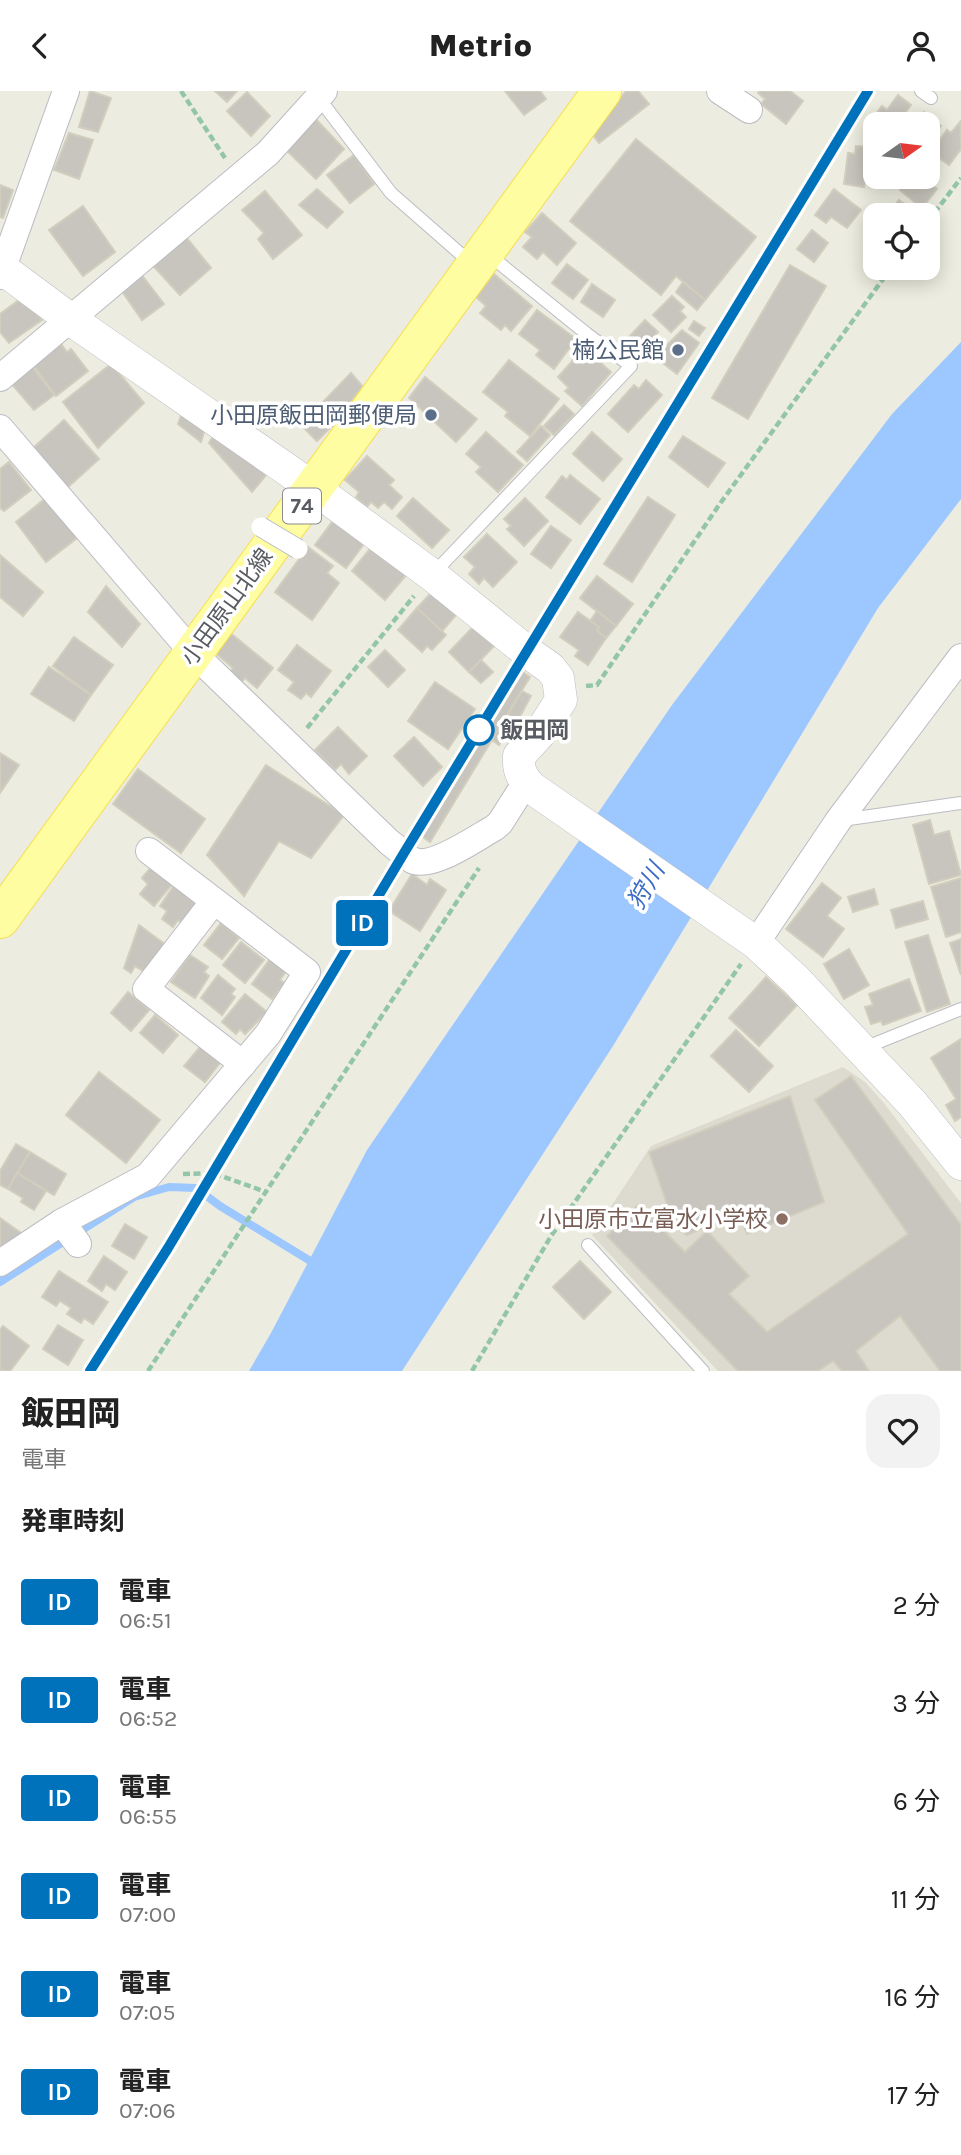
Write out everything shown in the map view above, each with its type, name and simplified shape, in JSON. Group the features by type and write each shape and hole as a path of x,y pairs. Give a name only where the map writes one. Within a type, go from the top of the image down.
{"main road":[{"name":"小田原山北線","path":"0,919 602,91"}],"street":[{"path":"66,91 1,271 315,489 432,575 550,668 558,678 561,701 540,733 519,756 519,772 529,785 756,943 796,980 862,1049 960,1161"},
{"path":"720,91 749,110"},
{"path":"0,378 268,153 321,94"},
{"path":"0,428 193,653 389,842 413,861 436,859 494,828 529,785"},
{"path":"261,527 298,549"},
{"path":"756,943 838,821 961,657"},
{"path":"0,1263 62,1222 148,1176 268,1034 307,972 149,851"},
{"path":"214,901 146,989 243,1064"},
{"path":"62,1222 78,1244"}],"lane":[{"path":"321,94 391,194 631,366 432,575"},
{"path":"838,821 961,803"},
{"path":"862,1049 961,1009"},
{"path":"588,1245 703,1371"}],"path":[{"path":"181,91 237,177"},
{"path":"940,205 961,178"},
{"path":"561,690 597,685 719,505 882,280"},
{"path":"290,747 432,575"},
{"path":"148,1371 483,862 494,828"},
{"path":"472,1371 551,1236 756,943"},
{"path":"148,1176 213,1173 266,1192"}],"shaded area":[{"name":"小田原市立富水小学校","path":"843,1067 865,1082 883,1102 961,1203 961,1371 718,1371 592,1235 651,1146"}],"water":[{"name":"狩川","path":"961,342 961,499 878,608 613,1046 402,1371 249,1371 367,1150 672,705 892,414"}],"building":[{"path":"90,91 111,98 98,132 79,127"},
{"path":"215,91 237,91 227,102"},
{"path":"505,91 540,91 546,99 524,115"},
{"path":"626,91 638,91 649,104 599,143 593,135"},
{"path":"790,91 803,101 786,124 761,104 765,99 758,93"},
{"path":"247,92 270,116 251,136 227,111"},
{"path":"898,95 911,105 906,112 878,112 882,106 887,110"},
{"path":"312,115 344,149 316,179 281,145"},
{"path":"960,122 961,149 949,165 940,158 940,140 947,130 951,133"},
{"path":"69,133 93,140 79,179 54,170"},
{"path":"636,139 756,237 705,300 676,276 661,295 570,221"},
{"path":"856,146 863,147 863,187 844,184 848,153 855,154"},
{"path":"354,155 374,184 350,203 327,175"},
{"path":"0,185 13,190 3,218 0,217"},
{"path":"317,189 343,212 327,228 299,205"},
{"path":"834,189 861,210 847,228 831,217 826,223 815,215"},
{"path":"937,189 926,203 916,203 900,190"},
{"path":"265,191 302,235 273,259 258,239 264,233 242,210"},
{"path":"83,206 115,252 83,276 49,230"},
{"path":"542,213 576,243 557,265 543,252 537,259 523,247 532,237 525,232"},
{"path":"812,230 828,243 814,262 797,249"},
{"path":"182,232 211,268 180,295 145,257"},
{"path":"567,264 588,280 573,299 552,283"},
{"path":"790,265 826,286 748,419 712,398"},
{"path":"141,274 164,304 142,320 121,290"},
{"path":"494,274 532,306 511,331 505,325 501,330 480,313 486,306 476,297"},
{"path":"683,282 705,300 697,310 676,292"},
{"path":"592,284 615,300 603,317 581,302"},
{"path":"672,296 684,307 680,311 686,317 671,332 653,315"},
{"path":"23,297 42,320 9,343 0,332 0,314"},
{"path":"537,310 576,339 554,369 536,355 540,350 519,334"},
{"path":"645,320 658,332 653,337 659,343 648,355 629,337"},
{"path":"694,321 705,328 699,336 689,329"},
{"name":"楠公民館","path":"682,330 699,343 677,374 655,357"},
{"path":"61,344 67,352 71,349 88,371 56,396 33,365"},
{"path":"584,348 611,372 582,406 565,391 569,388 558,377"},
{"path":"509,360 559,399 530,436 505,416 508,412 483,392"},
{"path":"111,364 144,403 98,448 63,402"},
{"path":"31,365 54,395 34,410 9,381"},
{"path":"351,373 363,387 337,417 323,402"},
{"path":"425,377 477,419 456,442 409,398"},
{"path":"646,380 662,395 628,432 608,414 634,385 639,389"},
{"path":"564,405 574,414 554,435 544,426"},
{"path":"183,410 207,422 201,442 178,424"},
{"path":"317,411 332,426 317,441 302,426"},
{"path":"64,420 99,459 67,488 32,449"},
{"path":"541,426 550,435 527,461 517,452"},
{"path":"218,427 272,468 252,492 209,443"},
{"path":"486,432 523,465 498,492 476,472 481,467 466,454"},
{"path":"592,432 622,459 603,481 573,454"},
{"path":"683,436 725,463 708,487 669,457"},
{"path":"367,456 394,480 389,485 402,497 392,509 384,502 378,508 371,502 367,507 356,497 359,492 345,480"},
{"path":"9,462 31,490 4,511 0,508 0,469"},
{"path":"570,475 600,499 580,524 546,497 562,476 567,480"},
{"path":"648,497 675,515 632,582 604,564"},
{"path":"46,498 77,538 46,562 16,522"},
{"path":"413,498 449,530 432,548 397,516"},
{"path":"525,498 548,521 524,546 507,529 511,526 504,519"},
{"path":"335,518 366,541 346,568 315,545"},
{"path":"551,526 571,540 551,568 531,554"},
{"path":"487,534 517,562 493,587 484,578 479,584 469,574 475,567 464,557"},
{"path":"374,544 407,574 385,600 352,571"},
{"path":"308,547 333,566 327,573 339,583 312,620 275,592"},
{"path":"0,555 43,592 23,616 0,597"},
{"path":"597,576 633,604 616,626 580,598"},
{"path":"106,586 140,624 122,647 88,612"},
{"path":"432,592 456,615 442,631 417,608"},
{"path":"417,608 446,635 432,650 427,646 422,652 398,630"},
{"path":"597,611 616,626 606,638 597,631 599,627 590,621"},
{"path":"578,612 599,627 597,631 606,638 588,665 575,656 579,650 560,637"},
{"path":"476,624 496,644 469,672 449,652"},
{"path":"228,631 273,668 257,688 245,678 241,683 229,673 233,668 212,650"},
{"path":"74,637 113,665 91,695 53,666"},
{"path":"297,645 331,671 311,697 306,693 301,699 288,690 294,682 278,670"},
{"path":"385,650 405,670 388,687 368,667"},
{"path":"481,660 493,672 481,683 469,672"},
{"path":"49,667 91,695 74,721 31,694"},
{"path":"521,671 530,677 430,842 420,835"},
{"path":"435,682 475,709 448,749 408,721"},
{"path":"522,691 531,696 518,720 508,714"},
{"path":"504,720 512,725 499,745 492,740"},
{"path":"338,727 367,756 349,774 341,764 335,770 315,750"},
{"path":"414,737 442,767 423,786 394,756"},
{"path":"0,753 19,765 0,793"},
{"path":"266,765 344,815 311,858 279,841 244,896 207,855"},
{"path":"138,769 205,819 181,853 113,804"},
{"path":"930,820 934,835 949,831 961,875 929,884 913,825"},
{"path":"153,865 174,882 154,906 140,894 148,884 142,878"},
{"path":"412,874 427,885 430,879 446,890 420,931 389,911"},
{"path":"961,878 961,932 946,937 931,887"},
{"path":"822,883 841,898 827,916 844,929 823,957 786,929"},
{"path":"175,884 199,901 183,924 178,920 173,927 162,919 167,911 160,906"},
{"path":"874,889 878,904 853,912 848,897"},
{"path":"923,901 928,919 896,928 891,910"},
{"path":"221,923 239,938 222,959 204,945"},
{"path":"139,925 166,945 146,973 135,966 131,973 124,968"},
{"path":"928,935 950,1004 927,1012 905,942"},
{"path":"961,939 961,975 950,943"},
{"path":"241,942 264,960 245,983 223,965"},
{"path":"849,949 869,985 844,999 824,964"},
{"path":"190,955 208,967 204,972 209,976 195,998 171,982"},
{"path":"270,959 286,971 280,980 285,983 272,999 252,984"},
{"path":"218,975 235,989 231,994 235,997 222,1015 201,998"},
{"path":"766,977 797,1005 759,1046 729,1018"},
{"path":"909,979 921,1011 883,1025 881,1021 871,1024 865,1007 873,1005 869,994"},
{"path":"128,992 149,1010 131,1031 111,1013"},
{"path":"245,994 267,1012 245,1034 240,1029 236,1034 222,1022"},
{"path":"155,1015 178,1035 163,1053 140,1033"},
{"path":"736,1030 773,1066 749,1092 711,1056"},
{"path":"961,1039 961,1117 955,1121 946,1105 956,1099 931,1058"},
{"path":"200,1047 220,1063 205,1082 184,1066"},
{"path":"99,1072 160,1120 126,1163 66,1115"},
{"path":"851,1076 961,1225 961,1371 940,1371 900,1316 856,1351 869,1371 842,1371 833,1361 818,1371 738,1371 607,1236 638,1205 685,1252 707,1231 749,1276 729,1294 767,1332 908,1234 815,1100"},
{"path":"790,1096 824,1202 747,1234 739,1211 687,1235 675,1227 649,1152"},
{"path":"16,1144 30,1152 8,1189 0,1185 0,1171"},
{"path":"30,1152 66,1174 54,1195 17,1173"},
{"path":"17,1173 46,1191 34,1210 21,1202 23,1198 8,1189"},
{"path":"0,1218 24,1235 0,1252"},
{"path":"125,1224 147,1237 134,1259 112,1246"},
{"path":"104,1256 127,1272 115,1290 106,1284 102,1291 88,1281"},
{"path":"580,1261 611,1292 584,1319 553,1287"},
{"path":"59,1271 108,1302 93,1324 84,1318 81,1323 67,1314 71,1308 60,1301 56,1306 42,1297"},
{"path":"58,1325 83,1340 68,1365 43,1349"},
{"path":"3,1326 29,1346 10,1371 0,1370 0,1330"}],"waterway":[{"path":"0,1282 134,1197 169,1187 196,1188 220,1206 317,1265"}],"railway":[{"path":"90,1371 168,1248 404,853 868,91"}],"train":[{"name":"ID","path":"90,1371 168,1248 404,853 868,91"}],"place":[{"name":"楠公民館","path":"678,350"},
{"name":"小田原飯田岡郵便局","path":"431,415"},
{"name":"飯田岡","path":"479,730"},
{"name":"小田原市立富水小学校","path":"782,1219"}]}
